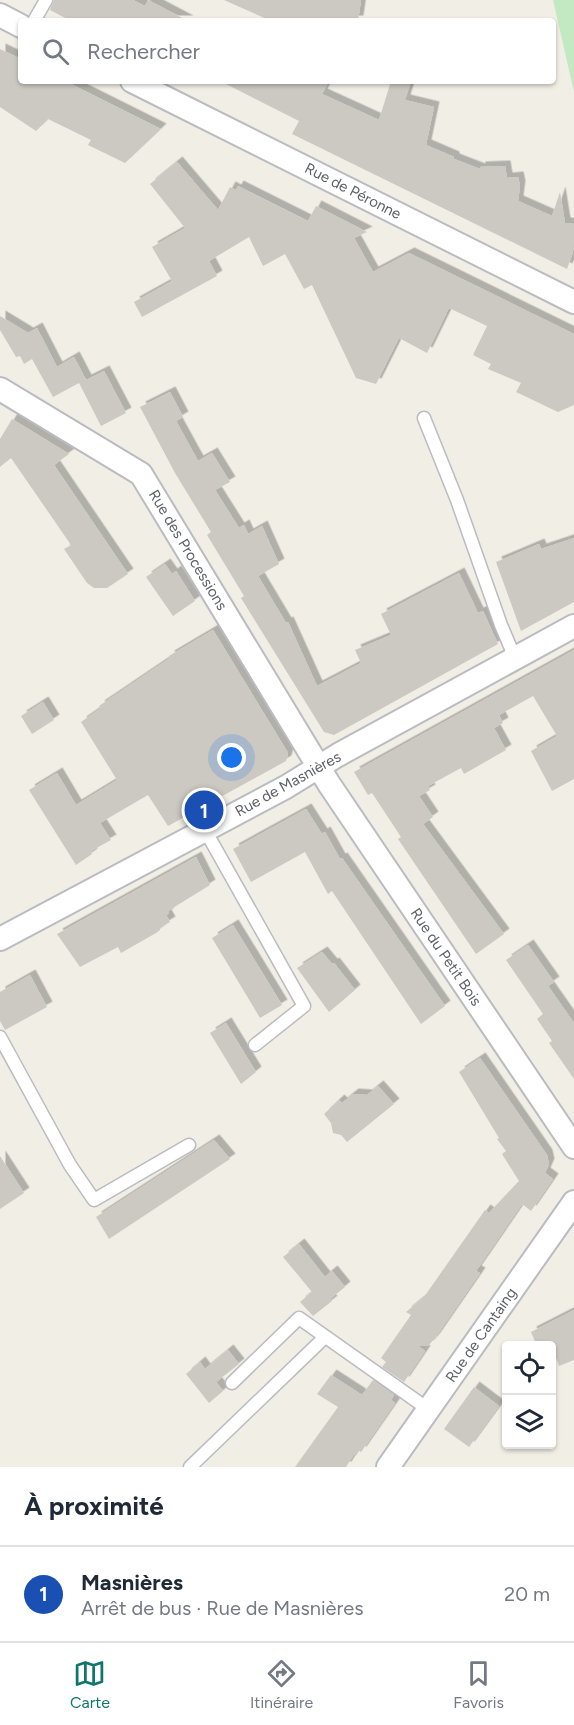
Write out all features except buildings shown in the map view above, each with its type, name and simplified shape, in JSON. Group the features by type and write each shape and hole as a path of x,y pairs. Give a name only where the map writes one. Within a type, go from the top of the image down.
{"street":[{"path":"0,15 18,24"},
{"name":"Rue de Péronne","path":"138,84 574,302"},
{"name":"Rue des Processions","path":"0,389 141,474 320,767"},
{"name":"Rue de Masnières","path":"0,939 320,767 574,626"},
{"name":"Rue du Petit Bois","path":"320,767 329,784 574,1147"},
{"name":"Rue de Cantaing","path":"388,1467 574,1202"}],"lane":[{"path":"36,18 46,0"},
{"path":"424,418 515,658"},
{"path":"204,830 304,1006 255,1046"},
{"path":"0,1038 70,1165 94,1200 189,1145"},
{"path":"232,1383 298,1318 428,1409"},
{"path":"190,1467 325,1337"}],"green space":[{"path":"553,0 574,0 574,92"}],"place":[{"name":"Masnières","path":"204,810"}]}
